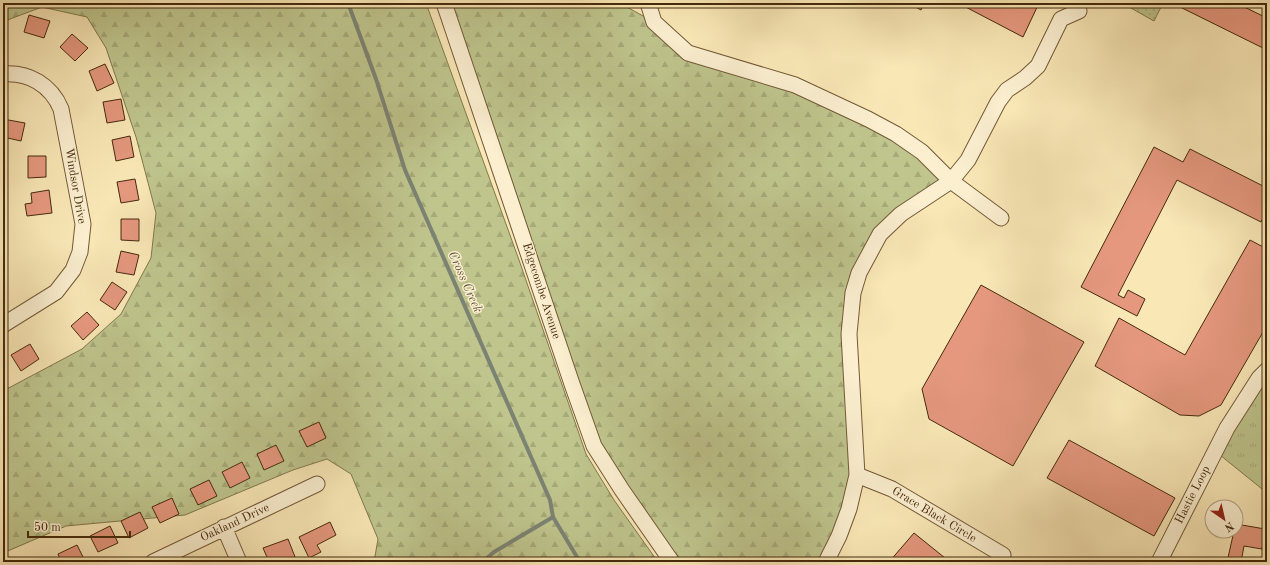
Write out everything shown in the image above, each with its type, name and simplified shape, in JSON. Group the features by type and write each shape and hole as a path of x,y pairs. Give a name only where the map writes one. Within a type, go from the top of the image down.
{"street":[{"name":"Edgecombe Avenue","path":"444,3 594,446 622,490 672,562"},
{"path":"648,3 654,22 688,53 795,85 868,119 896,134 922,152 951,181 1001,218"},
{"path":"826,562 839,536 849,508 857,475 849,334 853,293 859,273 880,234 901,214 951,181 968,160 998,102 1007,90 1025,78 1038,66 1061,19 1079,11"},
{"name":"Windsor Drive","path":"3,74 21,74 30,77 38,81 58,101 83,224 80,252 73,270 63,285 49,298 3,324"},
{"name":"Hastie Loop","path":"1159,562 1227,428 1259,378 1267,370"},
{"name":"Grace Black Circle","path":"857,475 892,489 1003,556 1000,562"},
{"name":"Oakland Drive","path":"153,562 317,484"},
{"path":"224,527 239,562"}],"green space":[{"path":"3,3 426,3 519,260 586,454 614,500 658,562 374,562 378,539 351,474 327,459 293,470 185,515 66,526 3,553 3,391 82,349 121,314 151,258 156,213 136,137 106,48 87,17 42,7 3,23"},
{"path":"443,3 607,3 625,6 654,22 689,53 868,119 951,181 901,214 854,288 856,483 824,562 672,562 594,446"},
{"path":"1122,3 1163,3 1154,21"},
{"path":"1267,370 1267,493 1215,451"}],"building":[{"path":"908,3 924,3 921,10"},
{"path":"958,3 1039,3 1023,37"},
{"path":"1179,3 1236,3 1267,18 1267,50 1178,6"},
{"path":"29,15 50,21 44,38 24,32"},
{"path":"72,34 88,48 75,61 60,47"},
{"path":"105,64 114,83 97,91 89,71"},
{"path":"121,99 125,120 107,123 103,102"},
{"path":"3,119 25,123 21,141 3,137"},
{"path":"130,136 134,157 116,161 112,140"},
{"path":"1154,147 1183,162 1190,149 1267,188 1267,210 1261,222 1177,180 1118,295 1124,298 1128,290 1145,299 1137,316 1081,287"},
{"path":"28,156 46,156 46,177 28,178"},
{"path":"135,179 139,200 121,203 117,182"},
{"path":"49,190 52,213 27,216 25,204 32,203 31,193"},
{"path":"121,219 139,219 139,241 121,240"},
{"path":"1250,240 1267,249 1267,325 1221,405 1199,416 1180,415 1095,366 1119,318 1185,355"},
{"path":"121,251 139,255 134,275 116,272"},
{"path":"112,282 127,292 115,310 100,300"},
{"path":"981,285 1084,342 1013,466 929,419 922,389"},
{"path":"87,312 99,325 83,340 71,326"},
{"path":"30,344 39,359 21,371 11,355"},
{"path":"319,422 326,438 307,447 299,431"},
{"path":"1069,440 1175,498 1154,536 1047,478"},
{"path":"276,445 284,461 264,470 257,454"},
{"path":"242,462 250,478 230,488 222,472"},
{"path":"209,480 217,496 198,505 190,489"},
{"path":"172,498 179,514 160,523 152,507"},
{"path":"140,512 148,528 129,538 121,521"},
{"path":"330,522 336,535 317,545 321,552 309,558 299,537"},
{"path":"1244,525 1265,529 1262,549 1244,546 1241,562 1227,562 1232,539 1244,539"},
{"path":"110,526 118,543 98,552 90,536"},
{"path":"914,533 950,562 889,562"},
{"path":"288,539 297,562 269,562 263,548"},
{"path":"77,545 85,561 61,562 58,554"}],"waterway":[{"name":"Cross Creek","path":"348,3 376,79 405,170 550,500 553,517 580,562"},
{"path":"482,562 494,552 553,517"}]}
